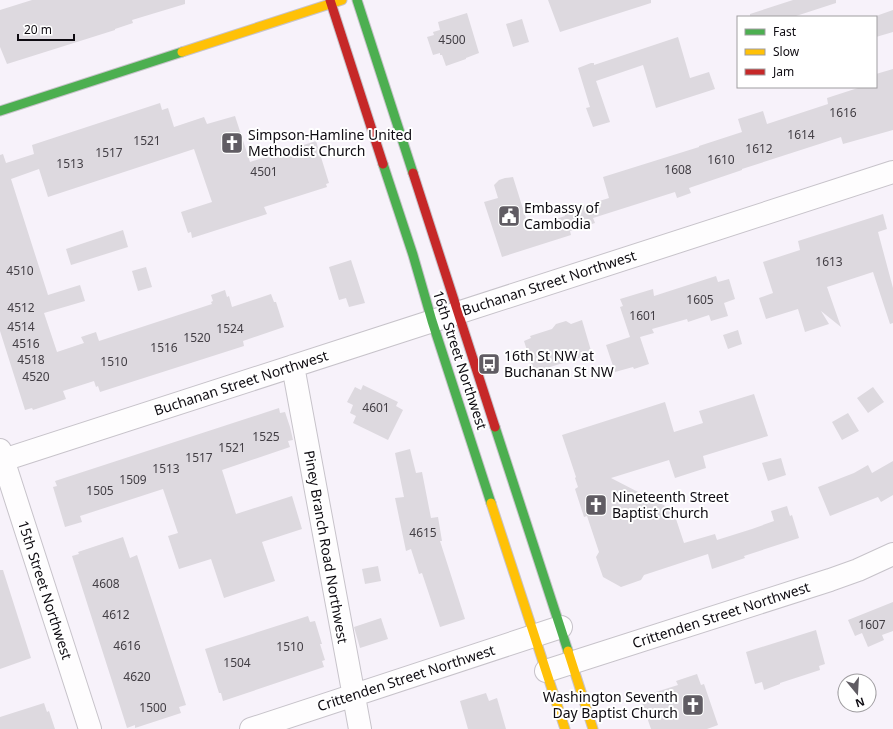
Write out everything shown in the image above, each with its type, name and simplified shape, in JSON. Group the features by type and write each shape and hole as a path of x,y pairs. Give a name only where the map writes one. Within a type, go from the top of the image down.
{"main road":[{"path":"0,111 330,2 342,0"},
{"name":"16th Street Northwest","path":"357,0 457,313 561,627 593,729"},
{"name":"16th Street Northwest","path":"330,2 413,255 432,321 566,729"}],"street":[{"name":"Buchanan Street Northwest","path":"1,457 293,366 893,172"},
{"name":"Piney Branch Road Northwest","path":"293,366 360,729"},
{"name":"15th Street Northwest","path":"1,457 90,729"},
{"name":"Crittenden Street Northwest","path":"546,671 830,580 865,567 893,554"},
{"name":"Crittenden Street Northwest","path":"251,729 561,627"}],"building":[{"path":"32,0 185,0 185,4 132,20 133,23 115,30 7,64 0,47 0,10"},
{"path":"548,0 651,0 651,3 560,32"},
{"path":"793,0 836,0 836,3 796,16 750,16 750,14"},
{"path":"893,10 893,32 877,37 876,16"},
{"path":"467,13 479,53 446,66 440,53 433,55 427,37 434,35 433,32 440,30 438,22"},
{"path":"522,19 529,42 513,47 506,24"},
{"path":"678,37 690,78 709,72 715,89 656,108 643,65 596,81 610,122 593,127 586,108 590,107 578,68 591,63 594,63 594,65"},
{"path":"893,69 893,130 843,144 841,137 742,169 689,188 691,193 677,198 675,192 593,218 595,223 570,231 571,235 502,257 484,202 498,198 494,185 499,180 513,177 529,228 565,216 564,212 609,198 603,177 742,132 738,119 763,111 767,124 828,104 827,98 858,88 877,88 877,74"},
{"path":"160,103 162,110 168,108 174,127 204,117 207,124 235,116 250,162 316,141 329,183 326,184 327,187 264,207 267,214 192,238 191,232 188,233 181,212 212,202 194,149 48,197 39,169 11,179 48,295 80,285 85,301 44,313 57,352 84,343 81,337 96,332 99,341 212,304 211,302 213,301 211,295 225,290 227,297 229,296 232,307 271,294 274,302 276,302 284,327 243,341 244,346 100,392 94,381 63,391 66,399 33,410 32,408 25,410 0,331 0,155 3,154 6,163 34,154 32,145"},
{"path":"883,214 887,229 878,232 893,288 893,323 890,324 873,272 827,287 841,327 821,311 829,324 805,332 798,309 766,319 759,298 773,293 763,262 800,250 798,241"},
{"path":"123,230 128,247 71,265 66,249"},
{"path":"351,260 365,303 349,307 346,298 339,300 329,267"},
{"path":"146,267 152,287 138,291 132,271"},
{"path":"716,276 718,282 729,279 735,299 724,303 728,316 711,321 709,315 688,322 687,319 652,329 654,333 640,337 649,364 634,369 633,367 615,372 606,345 630,337 620,307 623,306 620,299 653,289 654,296"},
{"path":"582,320 592,354 534,372 524,341 531,338 530,336 552,329 556,324 566,321 571,324"},
{"path":"738,330 742,344 728,349 723,335"},
{"path":"363,385 398,402 396,406 403,410 388,440 353,423 356,416 350,413 353,405 347,402 355,387 361,390"},
{"path":"873,387 884,402 868,413 857,398"},
{"path":"754,394 768,436 703,456 706,468 675,478 669,460 611,478 673,510 684,543 715,534 717,540 752,529 774,521 771,511 787,506 790,516 792,515 799,538 744,556 745,558 712,569 708,554 644,575 641,580 621,587 603,577 596,557 599,552 587,516 584,517 575,489 578,487 576,477 562,435 665,402 674,432 703,423 699,411"},
{"path":"279,408 280,413 285,412 290,427 293,440 288,441 290,447 222,470 236,514 292,496 302,529 262,542 275,581 224,598 211,559 179,569 168,536 178,533 163,489 80,516 82,522 65,527 53,487 57,486 55,481"},
{"path":"848,413 859,431 842,440 832,422"},
{"path":"410,449 416,473 422,472 431,518 438,517 442,541 440,541 465,619 440,627 422,573 419,574 411,549 406,551 395,498 404,497 395,453"},
{"path":"781,458 786,475 768,481 762,463"},
{"path":"893,461 893,495 881,502 878,497 830,516 818,487 854,473 868,465 872,473"},
{"path":"123,537 130,558 137,555 186,705 179,707 181,713 135,728 135,725 127,728 72,556 79,554 78,552"},
{"path":"378,566 381,581 365,584 362,569"},
{"path":"0,570 3,570 31,658 0,669"},
{"path":"893,602 893,631 882,635 884,640 868,647 862,633 855,636 848,620"},
{"path":"308,616 310,622 315,621 322,644 320,644 325,660 322,661 324,667 223,701 205,649"},
{"path":"381,618 388,639 360,648 354,627"},
{"path":"816,630 825,664 819,666 820,670 780,683 764,690 762,682 755,684 746,652"},
{"path":"697,674 701,685 704,684 718,725 707,729 651,729 640,697 678,685 676,681"},
{"path":"486,693 489,701 497,698 506,729 468,729 460,701"},
{"path":"44,703 47,712 49,711 55,729 0,729 0,717"}],"traffic: fast":[{"path":"357,0 413,173"},
{"path":"0,111 182,52"},
{"path":"383,164 491,503"},
{"path":"495,427 568,651"}],"traffic: slow":[{"path":"182,52 342,0"},
{"path":"491,503 565,729"},
{"path":"568,651 593,729"}],"traffic: jam":[{"path":"330,0 383,164"},
{"path":"413,173 495,427"}],"place":[{"name":"Simpson-Hamline United Methodist Church","path":"232,143"},
{"name":"Embassy of Cambodia","path":"509,216"},
{"name":"16th St NW at Buchanan St NW","path":"489,364"},
{"name":"Nineteenth Street Baptist Church","path":"596,505"},
{"name":"Washington Seventh Day Baptist Church","path":"693,705"}]}
